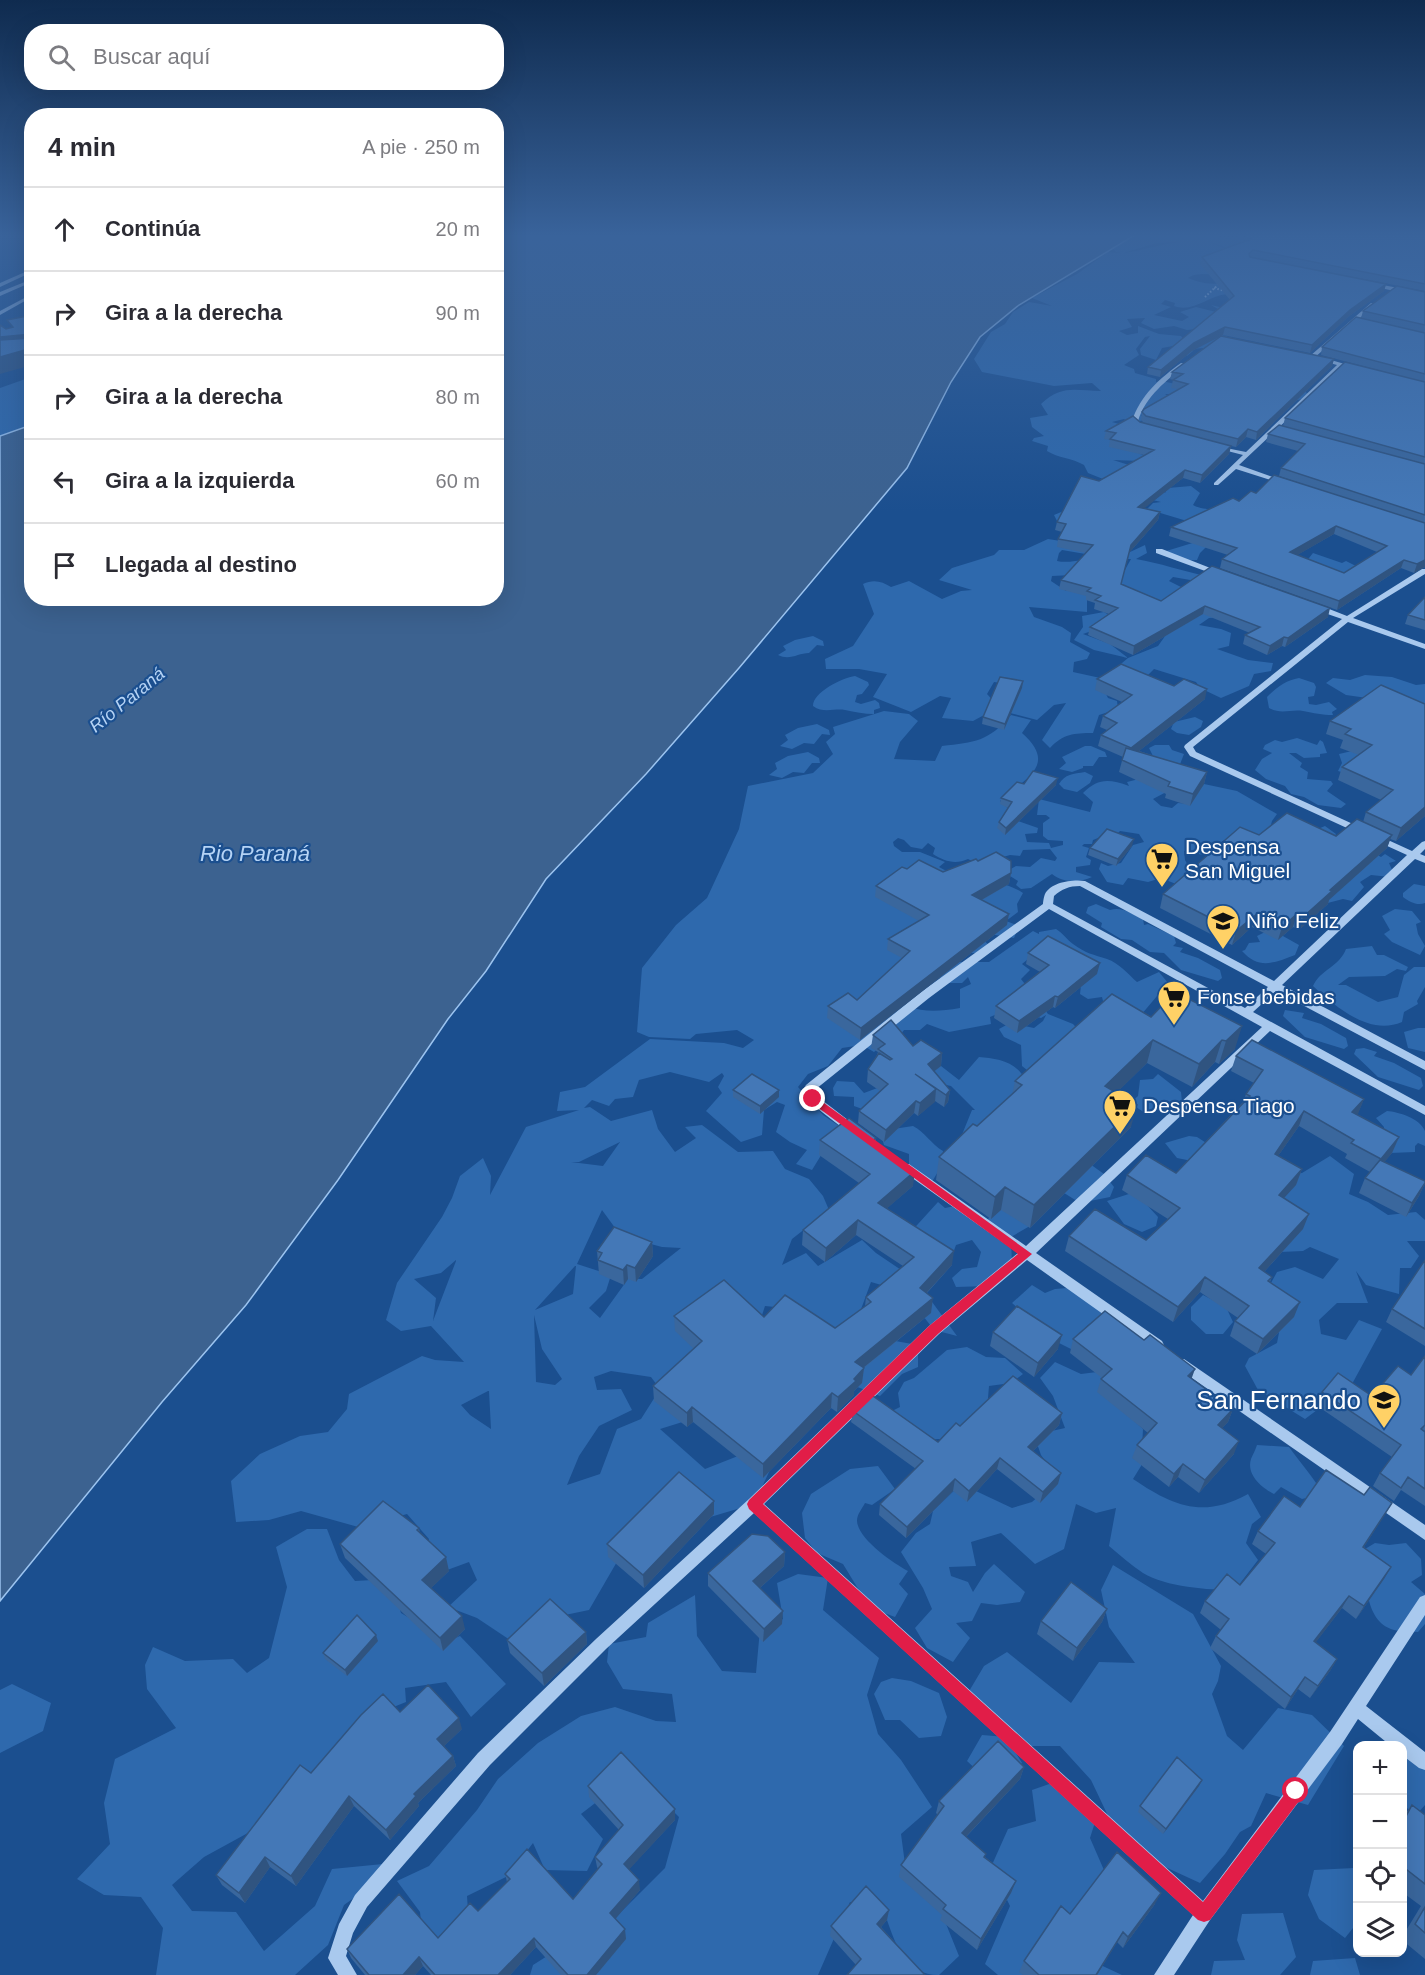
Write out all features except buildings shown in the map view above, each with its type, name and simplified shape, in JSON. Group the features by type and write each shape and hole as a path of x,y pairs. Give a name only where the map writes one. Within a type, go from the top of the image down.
{"street":[{"path":"1312,357 1344,327"},
{"path":"1300,354 1363,370"},
{"path":"1151,430 1135,422 1136,416 1149,395 1191,358"},
{"path":"1216,484 1342,364"},
{"path":"1275,428 1287,431"},
{"path":"1215,446 1247,454"},
{"path":"1234,466 1291,485"},
{"path":"1159,551 1226,575"},
{"path":"1425,571 1348,618 1188,747 1188,750 1425,860"},
{"path":"1304,602 1425,647"},
{"path":"1246,1013 1425,844"},
{"path":"1048,905 1048,895 1055,889 1062,885 1082,883 1425,1066"},
{"path":"1048,905 1425,1112"},
{"path":"862,1136 813,1099 810,1088 926,995 1048,905"},
{"path":"348,1975 337,1958 345,1930 362,1901 484,1759 601,1644 754,1504 934,1330 1026,1254 1269,1026"},
{"path":"891,1157 1425,1533"},
{"path":"754,1504 1204,1914"},
{"path":"1163,1975 1204,1914 1336,1738 1425,1602"},
{"path":"1355,1707 1425,1762"}],"shaded area":[{"path":"999,327 1131,327 1119,331 1127,335 1138,333 1138,327 1141,327 1159,334 1181,336 1184,340 1214,334 1227,336 1228,340 1204,348 1191,349 1193,351 1187,356 1188,350 1173,346 1162,348 1156,360 1141,355 1140,349 1150,336 1145,337 1136,349 1139,355 1124,365 1134,369 1135,373 1156,379 1156,382 1180,385 1183,383 1177,382 1180,379 1206,385 1208,388 1199,389 1199,392 1210,398 1215,393 1208,391 1213,388 1229,390 1230,386 1245,385 1249,379 1262,382 1256,384 1262,393 1243,390 1239,393 1235,392 1237,394 1234,398 1261,396 1265,397 1258,401 1270,402 1298,388 1308,394 1307,398 1284,403 1283,405 1289,408 1285,411 1270,408 1270,404 1262,405 1245,401 1241,402 1242,407 1237,409 1221,406 1220,401 1212,401 1212,403 1184,394 1165,394 1172,399 1172,402 1186,404 1185,408 1173,410 1179,415 1187,416 1181,418 1177,429 1169,434 1153,431 1151,425 1157,422 1154,419 1157,414 1150,410 1141,415 1145,419 1131,425 1124,419 1112,422 1126,426 1129,431 1158,435 1179,445 1162,454 1143,438 1122,446 1145,456 1140,461 1113,460 1129,465 1130,468 1124,468 1130,477 1129,481 1118,483 1157,483 1165,493 1168,488 1191,486 1200,493 1193,505 1222,514 1235,525 1230,528 1215,526 1206,520 1187,521 1147,509 1153,503 1161,502 1114,491 1094,495 1090,503 1101,515 1125,522 1136,534 1133,540 1121,542 1062,531 1054,515 1066,510 1074,498 1085,490 1113,483 1088,473 1084,465 1047,451 1048,446 1032,441 1034,438 1044,436 1032,427 1030,418 1048,415 1041,404 1063,391 1101,391 1092,383 1054,386 982,372 974,359 991,332"},
{"path":"1178,327 1216,327 1207,331"},
{"path":"1284,327 1282,337 1293,342 1258,336 1260,332 1241,328"},
{"path":"24,379 24,427 0,436 0,388"},
{"path":"1048,539 1130,552 1145,545 1147,553 1136,559 1206,576 1196,581 1173,577 1169,581 1183,588 1221,617 1209,618 1199,625 1231,633 1229,646 1217,649 1248,660 1273,663 1271,671 1254,674 1249,686 1221,698 1200,688 1196,682 1154,669 1142,681 1116,668 1128,658 1094,650 1074,640 1083,627 1082,616 1104,612 1112,617 1087,592 1087,612 1029,607 1034,617 1062,627 1071,633 1070,642 1090,653 1087,659 1074,662 1073,672 1105,679 1103,688 1108,698 1117,701 1118,709 1099,715 1093,733 1069,735 1050,748 1042,740 1066,703 1054,705 1037,720 1010,713 1015,685 994,682 987,694 999,707 973,721 942,718 951,698 940,696 911,712 873,697 887,674 859,669 826,669 825,659 853,646 874,614 863,584 877,581 891,587 909,581 942,599 961,591 972,590 939,580 952,568 994,555 999,550 1024,550","holes":["1062,550 1115,559 1131,559 1121,577 1076,583 1066,591 1051,581 1052,576 1073,575 1094,561 1057,561","1097,629 1168,632 1158,646 1128,658 1110,644 1083,634"]},
{"path":"1199,541 1209,544 1197,560 1178,561 1163,555 1163,552"},
{"path":"1313,553 1342,563 1346,561 1356,566 1353,576 1305,563"},
{"path":"813,636 823,641 824,646 817,645 809,653 790,657 778,655 786,650 783,646 795,640"},
{"path":"1365,675 1392,677 1416,685 1425,684 1425,755 1358,777 1338,771 1342,763 1339,754 1352,751 1367,698 1346,695 1326,683 1333,678 1350,680"},
{"path":"855,676 868,682 869,685 862,694 857,695 855,702 861,704 875,700 879,703 880,708 874,710 874,714 825,710 813,706 814,701 823,691"},
{"path":"1299,678 1314,683 1316,687 1314,696 1308,697 1309,704 1329,702 1337,709 1332,712 1333,715 1278,711 1269,708 1267,697 1282,685"},
{"path":"884,711 909,714 918,721 900,742 894,759 935,761 942,746 988,736 1011,715 1031,720 1022,733 1032,744 1038,763 1028,778 1000,801 1018,821 1038,828 1037,833 1025,834 1027,842 1049,843 1051,848 1063,845 1063,841 1048,840 1043,836 1043,823 1050,818 1046,815 1037,815 1039,799 1090,812 1093,802 1083,793 1088,788 1104,781 1129,786 1127,782 1135,780 1155,760 1149,748 1155,745 1169,745 1172,750 1184,754 1170,790 1153,799 1161,806 1172,808 1178,803 1190,804 1204,784 1237,791 1277,814 1272,821 1267,840 1213,857 1184,851 1185,860 1191,871 1176,884 1161,878 1148,882 1128,878 1123,885 1107,882 1099,869 1101,863 1108,866 1121,863 1133,845 1144,842 1139,834 1120,831 1115,836 1103,836 1093,840 1092,844 1082,846 1089,848 1086,857 1091,860 1090,865 1076,867 1076,872 1092,877 1072,881 1052,874 1031,888 1021,889 1016,885 1018,881 1010,876 1009,870 1016,866 1030,867 1041,858 1055,861 1057,858 1050,849 1023,850 1020,856 1010,855 978,864 968,859 954,862 941,859 933,854 935,848 928,843 922,849 911,847 898,838 893,842 894,846 902,852 920,852 945,862 939,867 949,872 1003,884 1023,893 1017,904 1018,912 1006,921 1019,926 1014,938 989,934 981,938 989,945 984,953 970,953 879,994 918,1009 937,1011 960,1008 960,989 971,984 968,977 962,983 950,983 939,977 951,962 989,962 1033,931 1039,934 1039,932 1056,929 1082,950 1115,963 1137,982 1159,972 1168,983 1141,1015 1104,1005 1102,997 1088,999 1080,994 1082,977 1039,950 1022,964 1030,970 1021,979 1048,1014 1073,1024 1086,1038 1042,1082 1022,1066 1021,1045 1004,1037 999,1029 1010,1023 1034,1028 1043,1021 1046,1015 1041,1018 1009,1009 990,1017 991,1024 949,1032 927,1024 920,1030 904,1030 896,1041 887,1039 874,1052 862,1045 842,1048 828,1066 808,1074 798,1087 823,1115 839,1126 812,1170 796,1164 807,1150 776,1132 785,1105 777,1102 764,1110 762,1135 741,1142 706,1111 722,1093 718,1087 724,1076 722,1073 709,1082 670,1072 639,1080 633,1097 615,1099 609,1106 592,1100 584,1108 590,1107 611,1121 652,1110 658,1129 675,1152 696,1138 685,1127 702,1125 738,1152 773,1151 785,1169 809,1179 823,1196 829,1210 792,1239 782,1265 806,1253 818,1266 862,1240 876,1253 916,1280 957,1336 934,1330 913,1303 895,1289 871,1282 860,1312 884,1339 918,1345 918,1367 902,1374 880,1396 855,1386 858,1362 795,1309 765,1306 755,1337 705,1415 660,1429 705,1469 738,1456 769,1472 754,1504 707,1518 618,1560 589,1610 565,1615 525,1650 477,1618 448,1607 477,1580 469,1562 439,1573 422,1556 429,1539 407,1514 389,1519 369,1530 301,1511 269,1520 236,1522 231,1481 260,1454 300,1436 328,1432 347,1409 349,1394 422,1356 435,1360 464,1362 431,1326 401,1331 386,1320 397,1283 442,1217 460,1176 483,1158 491,1176 490,1195 526,1127 579,1110 557,1111 560,1092 585,1087 650,1039 724,1043 743,1048 754,1040 737,1030 696,1034 690,1039 649,1037 637,1032 642,968 676,925 707,898 739,829 748,786 813,773 833,754 826,742 835,734 833,727","holes":["620,1142 603,1166 571,1162 579,1162","602,1210 621,1236 662,1247 681,1248 642,1279 628,1279 600,1318 589,1308 606,1291 611,1275 577,1264","456,1260 433,1321 436,1298 414,1279 441,1273","575,1266 576,1266 573,1294 535,1310","534,1315 542,1349 562,1379 555,1385 536,1382","611,1371 651,1377 660,1389 641,1419 617,1429 600,1474 567,1485 579,1456 599,1426 632,1410 621,1389 597,1390 594,1377","489,1391 491,1429 470,1415 461,1405"]},
{"path":"1195,717 1203,721 1201,727 1189,735 1177,733 1171,729 1174,722"},
{"path":"817,724 829,730 830,735 822,734 814,744 804,743 792,749 780,746 788,740 785,735 798,728"},
{"path":"1297,738 1317,745 1320,740 1323,742 1327,753 1320,754 1320,757 1304,758 1296,753 1289,753 1302,763 1300,767 1308,772 1307,779 1331,781 1333,784 1327,791 1346,804 1341,808 1318,805 1304,797 1291,794 1285,786 1266,779 1255,770 1262,759 1272,753 1263,749 1265,745 1275,740 1282,742"},
{"path":"1085,746 1105,752 1107,757 1099,757 1093,766 1083,766 1072,772 1059,769 1066,763 1062,757"},
{"path":"808,752 819,758 820,763 812,763 804,773 793,772 782,778 769,775 777,769 775,763 788,756"},
{"path":"1085,772 1093,776 1090,783 1077,792 1064,789 1059,784 1067,776"},
{"path":"1325,826 1336,834 1334,837 1360,845 1381,857 1385,854 1396,861 1389,863 1393,872 1390,877 1371,875 1360,882 1364,887 1352,901 1343,899 1320,905 1313,831"},
{"path":"1414,884 1425,886 1425,903 1414,903 1403,897 1403,893"},
{"path":"1096,904 1110,910 1127,911 1143,919 1144,925 1148,924 1174,936 1176,943 1173,946 1183,948 1180,952 1198,958 1220,970 1222,978 1218,981 1181,970 1164,953 1150,952 1132,940 1121,939 1101,927 1102,923 1086,913 1088,907"},
{"path":"1395,909 1412,911 1421,922 1416,924 1418,934 1425,946 1420,955 1392,942 1384,934 1390,930 1382,916"},
{"path":"1267,931 1274,931 1299,945 1295,955 1267,963 1254,961 1248,957 1242,951 1249,943 1260,942 1257,936"},
{"path":"1372,946 1377,955 1384,955 1408,967 1406,971 1397,969 1385,976 1349,977 1338,985 1346,985 1378,1002 1398,997 1404,975 1414,967 1425,967 1425,987 1417,1001 1418,1004 1404,1012 1402,1022 1377,1025 1365,1022 1343,1010 1313,986 1320,976 1339,960 1346,949"},
{"path":"1285,1010 1304,1013 1302,1018 1321,1024 1346,1038 1348,1046 1344,1049 1305,1037 1283,1016"},
{"path":"1425,1028 1425,1052 1408,1048 1404,1032"},
{"path":"1364,1048 1377,1052 1374,1056 1394,1063 1421,1078 1423,1086 1419,1090 1378,1077 1354,1054 1356,1049"},
{"path":"979,1057 1006,1062 1022,1074 1028,1091 1029,1109 961,1137 972,1110 975,1110 951,1086 932,1082 865,1110 854,1106 854,1097 834,1096 833,1088 837,1081 854,1082 864,1093 880,1087 925,1062 941,1066 959,1080"},
{"path":"1158,1074 1181,1092 1182,1102 1178,1107 1145,1113 1130,1103 1138,1096 1140,1080 1153,1079"},
{"path":"1387,1111 1403,1114 1422,1126 1425,1131 1425,1146 1418,1143 1415,1146 1415,1152 1390,1153 1383,1133 1384,1127 1376,1118"},
{"path":"913,1126 943,1151 942,1165 930,1185 909,1169 909,1154 884,1145 880,1131"},
{"path":"1189,1136 1197,1137 1211,1146 1192,1161 1177,1158 1165,1143"},
{"path":"1330,1156 1354,1174 1349,1194 1368,1202 1388,1215 1416,1212 1425,1220 1425,1241 1407,1241 1419,1256 1411,1268 1400,1268 1399,1294 1366,1285 1356,1271 1368,1303 1337,1303 1319,1320 1321,1334 1346,1340 1359,1320 1382,1329 1352,1384 1305,1419 1258,1390 1245,1366 1249,1358 1277,1343 1283,1312 1266,1292 1277,1272 1295,1267 1323,1279 1339,1259 1310,1247 1303,1251 1280,1252 1276,1203 1291,1174 1302,1173"},
{"path":"1090,1164 1104,1174 1114,1187 1110,1197 1080,1203 1061,1191"},
{"path":"1135,1192 1158,1217 1156,1226 1142,1232 1124,1224 1107,1201"},
{"path":"995,1199 1020,1202 1035,1223 1011,1237 1012,1267 988,1286 956,1287 952,1278 962,1269 977,1267 981,1252 972,1240 956,1245 952,1256 908,1235 938,1202 945,1208 955,1206 987,1223"},
{"path":"1032,1285 1045,1293 1055,1289 1080,1287 1113,1314 1087,1326 1082,1335 1079,1353 1055,1341 1012,1303"},
{"path":"1203,1295 1226,1307 1233,1322 1223,1334 1206,1334 1191,1320 1191,1307"},
{"path":"967,1347 986,1357 1005,1358 1023,1374 1011,1383 989,1386 986,1422 955,1442 938,1439 926,1440 892,1411 900,1407 898,1393 904,1382 914,1378 947,1350"},
{"path":"1055,1362 1081,1374 1097,1372 1120,1381 1116,1404 1143,1429 1141,1466 1133,1479 1162,1496 1189,1506 1217,1506 1248,1494 1261,1517 1252,1524 1246,1543 1258,1560 1235,1590 1200,1588 1163,1582 1143,1573 1109,1546 1116,1508 1096,1513 1076,1504 1064,1549 1035,1564 1001,1533 971,1542 976,1566 949,1567 951,1576 968,1582 973,1592 985,1573 994,1564 1025,1592 1020,1602 997,1605 981,1603 972,1621 956,1623 970,1638 953,1662 927,1648 915,1628 932,1609 923,1588 901,1552 916,1533 930,1524 933,1511 961,1484 1012,1508 1032,1502 1058,1479 1041,1455 1034,1435 1065,1428 1053,1396 1040,1378"},
{"path":"1257,1445 1289,1447 1323,1494 1302,1499 1281,1487 1274,1494 1265,1488 1253,1476 1250,1465"},
{"path":"878,1466 895,1489 872,1505 865,1503 857,1521 863,1535 870,1543 908,1571 899,1584 908,1594 895,1617 876,1610 857,1587 843,1564 817,1553 805,1538 802,1513 811,1494 850,1469"},
{"path":"307,1529 327,1529 339,1560 355,1581 391,1579 401,1613 429,1630 440,1645 460,1636 506,1684 471,1717 446,1682 405,1688 406,1702 376,1714 259,1824 246,1834 204,1857 172,1885 192,1911 236,1912 264,1951 315,1906 332,1869 383,1864 386,1875 344,1905 328,1945 295,1975 156,1975 163,1928 141,1897 104,1895 77,1879 110,1844 104,1803 115,1759 176,1728 147,1689 145,1665 153,1647 185,1661 233,1659 247,1673 269,1658 287,1587 276,1547"},
{"path":"1375,1543 1389,1545 1406,1543 1421,1559 1422,1575 1411,1582 1425,1594 1425,1624 1418,1632 1397,1631 1384,1625 1376,1617 1371,1607 1366,1583 1365,1549"},
{"path":"1113,1565 1193,1614 1221,1666 1212,1694 1227,1736 1243,1750 1278,1708 1312,1715 1344,1746 1308,1805 1266,1793 1251,1826 1240,1832 1200,1883 1137,1854 1110,1820 1091,1780 1060,1746 1030,1746 968,1693 984,1666 1007,1652 1071,1703 1099,1662 1135,1663 1109,1627 1101,1590"},
{"path":"798,1574 828,1578 823,1610 879,1658 867,1695 878,1734 901,1760 932,1807 901,1834 907,1879 940,1909 959,1956 939,1975 928,1974 910,1964 894,1940 887,1920 850,1902 818,1975 530,1975 533,1965 563,1946 606,1927 665,1868 679,1817 634,1773 581,1814 603,1839 587,1871 545,1870 533,1843 508,1876 467,1896 470,1940 494,1971 422,1931 420,1912 397,1881 429,1866 477,1810 498,1779 538,1743 581,1716 615,1707 656,1721 676,1722 672,1694 623,1689 607,1662 609,1644 646,1637 648,1623 695,1595 697,1636 722,1671 756,1673 760,1629 783,1619 777,1583"},
{"path":"892,1678 911,1681 939,1693 947,1717 941,1736 919,1738 900,1720 885,1720 874,1694 881,1682"},
{"path":"12,1684 51,1703 43,1731 0,1753 0,1690"},
{"path":"982,1735 1006,1737 1022,1763 1002,1777 982,1775 967,1761"},
{"path":"1407,1754 1425,1758 1425,1805 1416,1815 1407,1808"},
{"path":"1055,1782 1097,1816 1090,1838 1107,1877 1092,1961 1122,1975 998,1975 985,1964 1010,1906 991,1867 1008,1829 1036,1821 1032,1790"},
{"path":"1353,1868 1353,1928 1345,1938 1319,1919 1308,1895 1314,1870"},
{"path":"1283,1913 1296,1957 1280,1975 1211,1975 1214,1961 1245,1960 1237,1940 1242,1914"},
{"path":"1355,1958 1360,1975 1310,1975 1313,1961"}],"water":[{"name":"Rio Paraná","path":"504,327 992,327 980,337 951,382 907,468 739,668 646,774 546,879 486,971 448,1019 338,1180 246,1305 162,1402 0,1601 0,436 24,427 24,606 504,606"}],"place":[{"name":"Despensa San Miguel","path":"1162,888"},
{"name":"Niño Feliz","path":"1223,950"},
{"name":"Fonse bebidas","path":"1174,1026"},
{"name":"Despensa Tiago","path":"1120,1135"},
{"name":"San Fernando","path":"1384,1429"}],"route":[{"path":"813,1099 1026,1254 934,1330 754,1504 1204,1914 1296,1791"}],"water label":[{"name":"Río Paraná","path":"127,700"}]}
